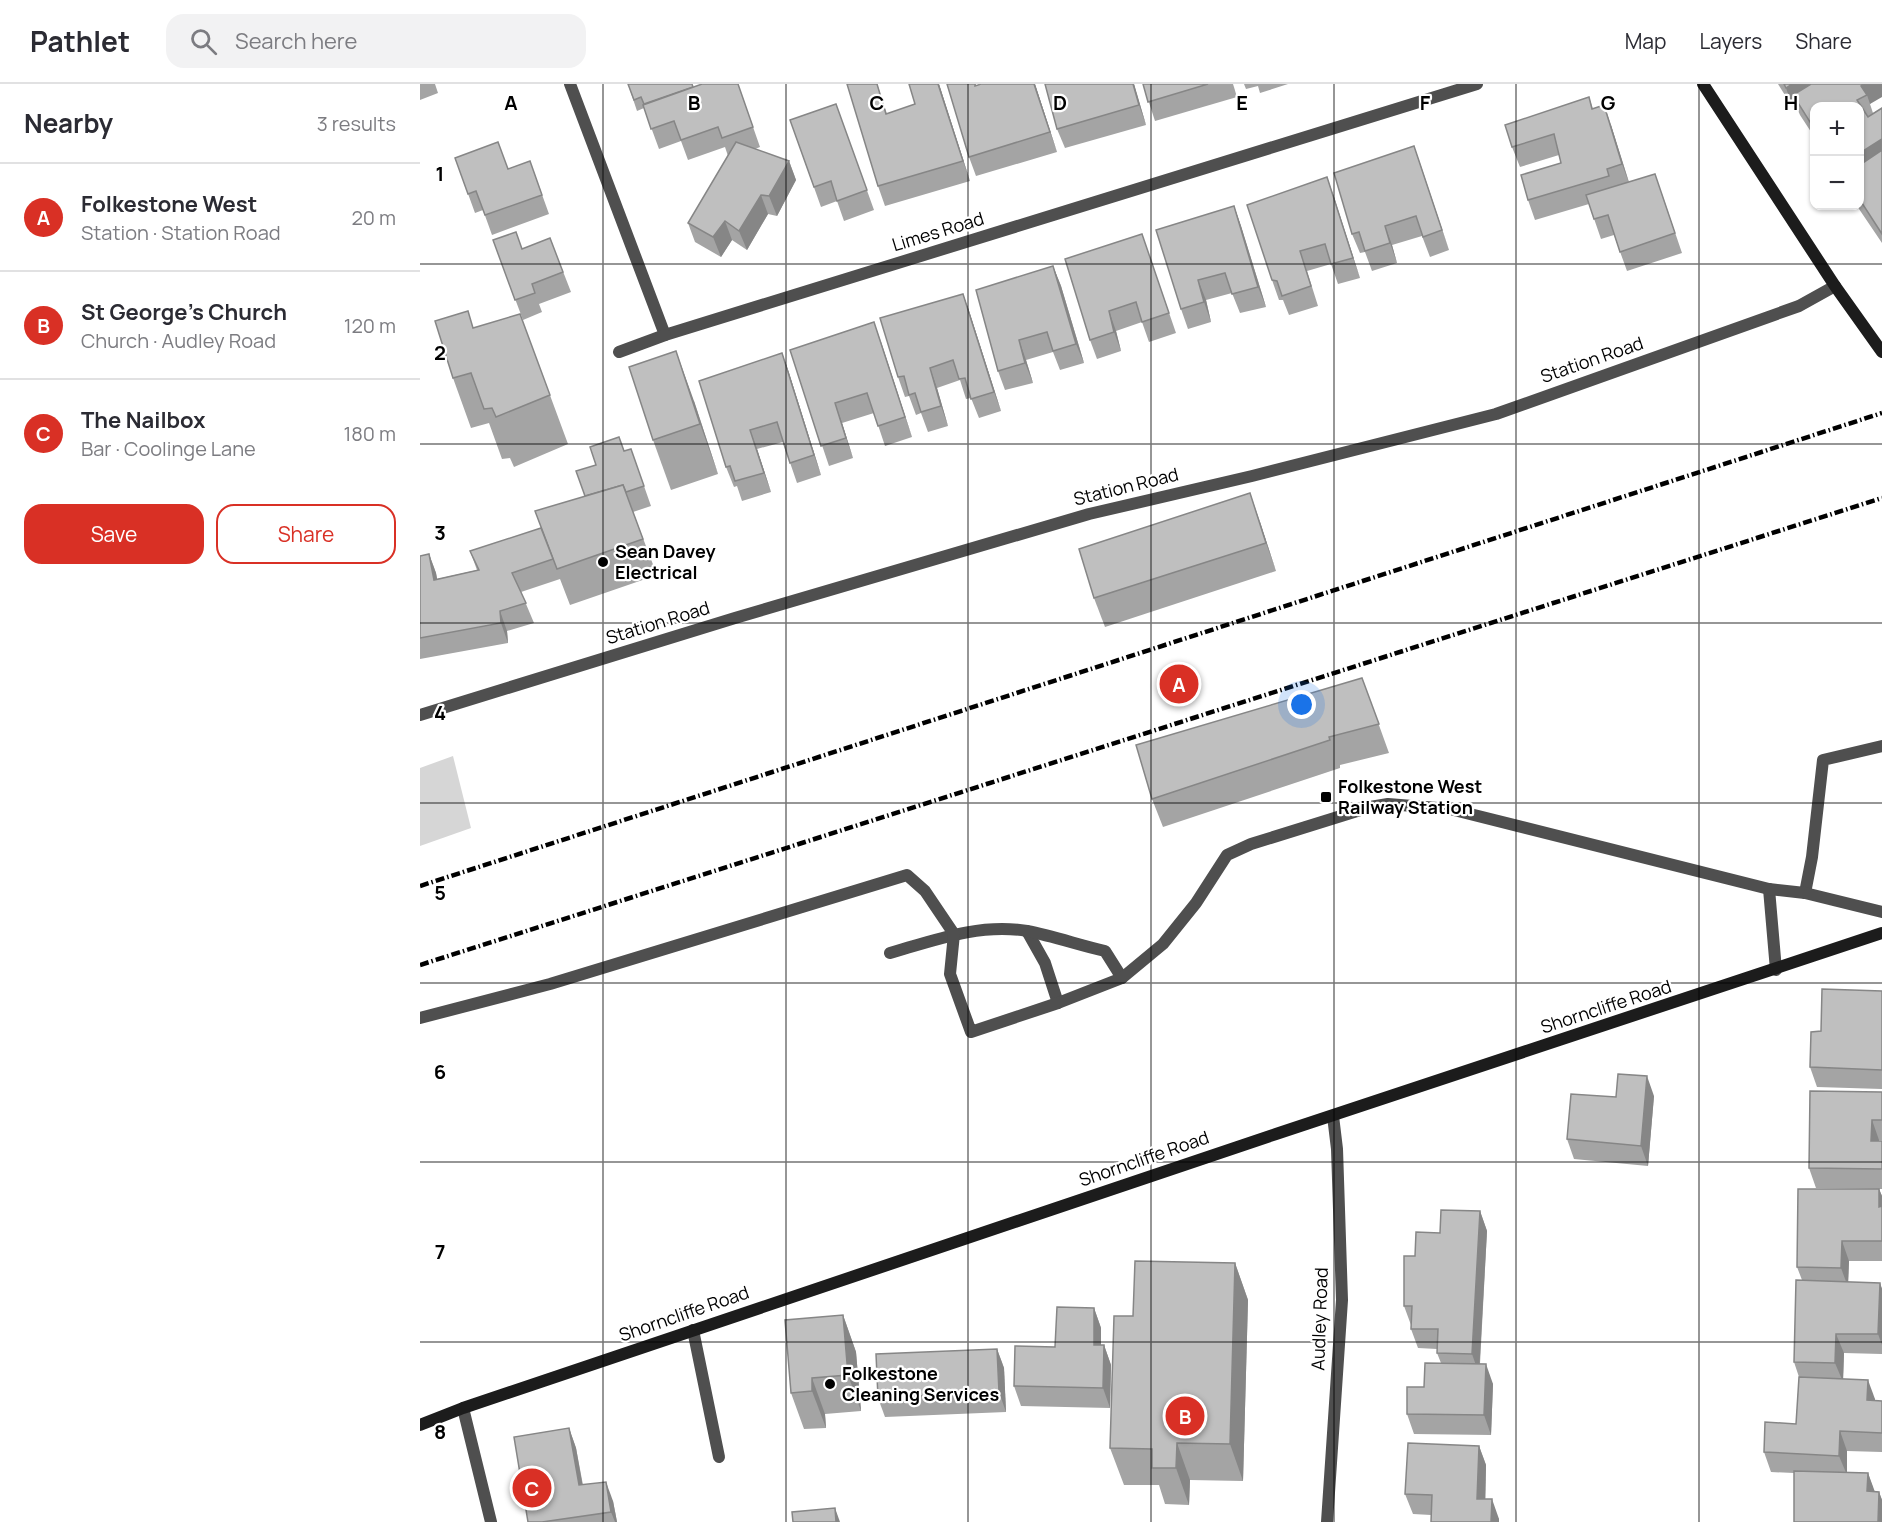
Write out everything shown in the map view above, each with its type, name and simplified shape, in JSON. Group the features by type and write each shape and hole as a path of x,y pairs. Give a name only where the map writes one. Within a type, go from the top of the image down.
{"street":[{"path":"570,84 665,336"},
{"name":"Limes Road","path":"619,352 1477,84"},
{"path":"1703,84 1835,286 1882,352"},
{"name":"Station Road","path":"420,715 735,618 1089,514 1252,476 1496,414 1799,306 1835,286"},
{"path":"1805,893 1812,857 1823,760 1882,746"},
{"path":"420,1018 550,984 907,875 925,891 954,934 950,974 970,1032 1058,1003 1122,978 1164,944 1196,903 1227,855 1251,844 1370,807 1388,804 1450,809 1769,889 1805,893 1882,912"},
{"path":"1769,889 1776,970"},
{"path":"890,953 954,934 996,929 1027,931 1105,951 1122,978"},
{"path":"1027,931 1045,963 1058,1003"},
{"name":"Shorncliffe Road","path":"420,1425 463,1408 693,1330 1882,933"},
{"name":"Audley Road","path":"1327,1522 1342,1300 1337,1149 1333,1116"},
{"path":"693,1330 719,1457"},
{"path":"463,1408 491,1522"}],"shaded area":[{"path":"453,756 471,828 420,846 420,768"}],"building":[{"path":"628,84 692,84 693,87 644,104 641,97 634,100"},
{"path":"702,84 738,84 753,127 722,138 718,127 681,140 674,121 651,129 643,105"},
{"path":"847,84 877,84 886,114 915,104 909,84 938,84 963,161 878,186"},
{"path":"947,84 975,84 975,86 1034,84 1050,132 969,157"},
{"path":"1045,84 1133,84 1139,105 1057,129"},
{"path":"1143,84 1208,84 1148,102"},
{"path":"1811,84 1864,84 1861,86 1867,95 1857,100 1858,102 1810,102 1810,122 1793,95"},
{"path":"1589,97 1592,109 1604,105 1622,164 1607,169 1609,176 1528,200 1521,175 1561,163 1554,134 1512,147 1505,125"},
{"path":"836,104 867,190 837,201 831,181 814,187 790,120"},
{"path":"1882,108 1882,139 1864,150 1864,111 1868,117"},
{"path":"498,142 508,169 530,161 542,195 485,215 476,191 468,194 455,158"},
{"path":"736,142 789,161 769,196 761,195 739,231 725,221 713,237 688,223"},
{"path":"1414,146 1442,230 1423,237 1416,216 1385,226 1390,243 1365,251 1359,232 1352,234 1334,173"},
{"path":"1882,150 1882,234 1864,206 1864,162"},
{"path":"1655,174 1675,233 1620,252 1608,215 1594,219 1586,195"},
{"path":"1327,177 1353,258 1331,264 1325,244 1300,251 1311,286 1282,296 1277,281 1272,280 1247,205"},
{"path":"1234,206 1258,287 1232,294 1225,273 1198,280 1204,302 1181,309 1156,230"},
{"path":"516,232 522,249 550,238 563,272 532,284 535,293 515,300 493,240"},
{"path":"1142,234 1169,313 1142,322 1136,302 1109,311 1114,332 1090,340 1065,259"},
{"path":"1053,266 1076,344 1053,351 1047,332 1019,340 1025,363 998,371 976,290"},
{"path":"963,294 994,392 971,399 965,378 959,379 953,360 930,368 941,406 921,412 915,393 909,395 904,376 898,377 880,318"},
{"path":"468,311 473,328 520,314 550,395 496,417 492,408 484,409 471,373 453,378 435,321"},
{"path":"874,322 905,417 878,426 867,393 835,403 846,438 821,446 790,350"},
{"path":"676,351 700,424 653,440 629,367"},
{"path":"782,353 814,455 790,463 777,422 750,430 764,473 735,481 730,466 726,467 699,381"},
{"path":"619,437 624,451 631,449 644,486 626,492 623,485 585,496 576,471 596,465 590,447"},
{"path":"623,485 643,539 557,569 535,511"},
{"path":"1250,493 1266,543 1094,598 1079,549"},
{"path":"541,528 553,559 512,573 526,603 500,611 501,623 420,638 420,556 429,554 434,580 479,570 470,551"},
{"path":"1362,678 1379,724 1329,737 1330,740 1152,799 1136,745"},
{"path":"1822,989 1882,991 1882,1070 1810,1067 1811,1032 1821,1031"},
{"path":"1618,1074 1647,1076 1641,1146 1567,1139 1571,1094 1616,1097"},
{"path":"1810,1091 1882,1092 1882,1120 1872,1120 1871,1141 1882,1141 1882,1169 1809,1168"},
{"path":"1798,1189 1879,1189 1879,1207 1882,1206 1882,1241 1842,1241 1841,1268 1797,1267"},
{"path":"1441,1210 1480,1211 1472,1354 1437,1353 1438,1329 1411,1329 1412,1306 1404,1306 1404,1256 1415,1256 1416,1232 1440,1233"},
{"path":"1135,1261 1235,1263 1230,1444 1177,1443 1176,1468 1152,1468 1152,1449 1110,1448 1114,1316 1133,1316"},
{"path":"1796,1280 1880,1283 1878,1334 1836,1334 1835,1363 1794,1362"},
{"path":"1057,1307 1094,1308 1094,1345 1104,1345 1103,1388 1014,1386 1015,1346 1055,1347"},
{"path":"843,1315 848,1375 812,1378 812,1391 791,1393 785,1320"},
{"path":"997,1349 999,1392 878,1398 876,1354"},
{"path":"1425,1363 1486,1364 1484,1415 1407,1414 1407,1387 1424,1387"},
{"path":"1799,1377 1868,1380 1867,1400 1882,1401 1882,1433 1840,1431 1839,1456 1764,1452 1765,1422 1796,1424"},
{"path":"569,1428 579,1485 606,1482 611,1512 528,1522 514,1437"},
{"path":"1408,1443 1479,1446 1477,1499 1492,1499 1491,1522 1431,1522 1432,1495 1405,1494"},
{"path":"1794,1471 1868,1473 1867,1491 1879,1492 1878,1522 1794,1522"},
{"path":"835,1508 836,1522 793,1522 792,1512"}],"railway":[{"path":"420,886 1882,413"},
{"path":"420,965 1882,498"}],"place":[{"name":"Sean Davey Electrical","path":"603,562"},
{"name":"Folkestone West","path":"1179,684"},
{"name":"Folkestone West Railway Station","path":"1326,797"},
{"name":"Folkestone Cleaning Services","path":"830,1384"},
{"name":"St George's Church","path":"1185,1416"},
{"name":"The Nailbox","path":"532,1488"}]}
